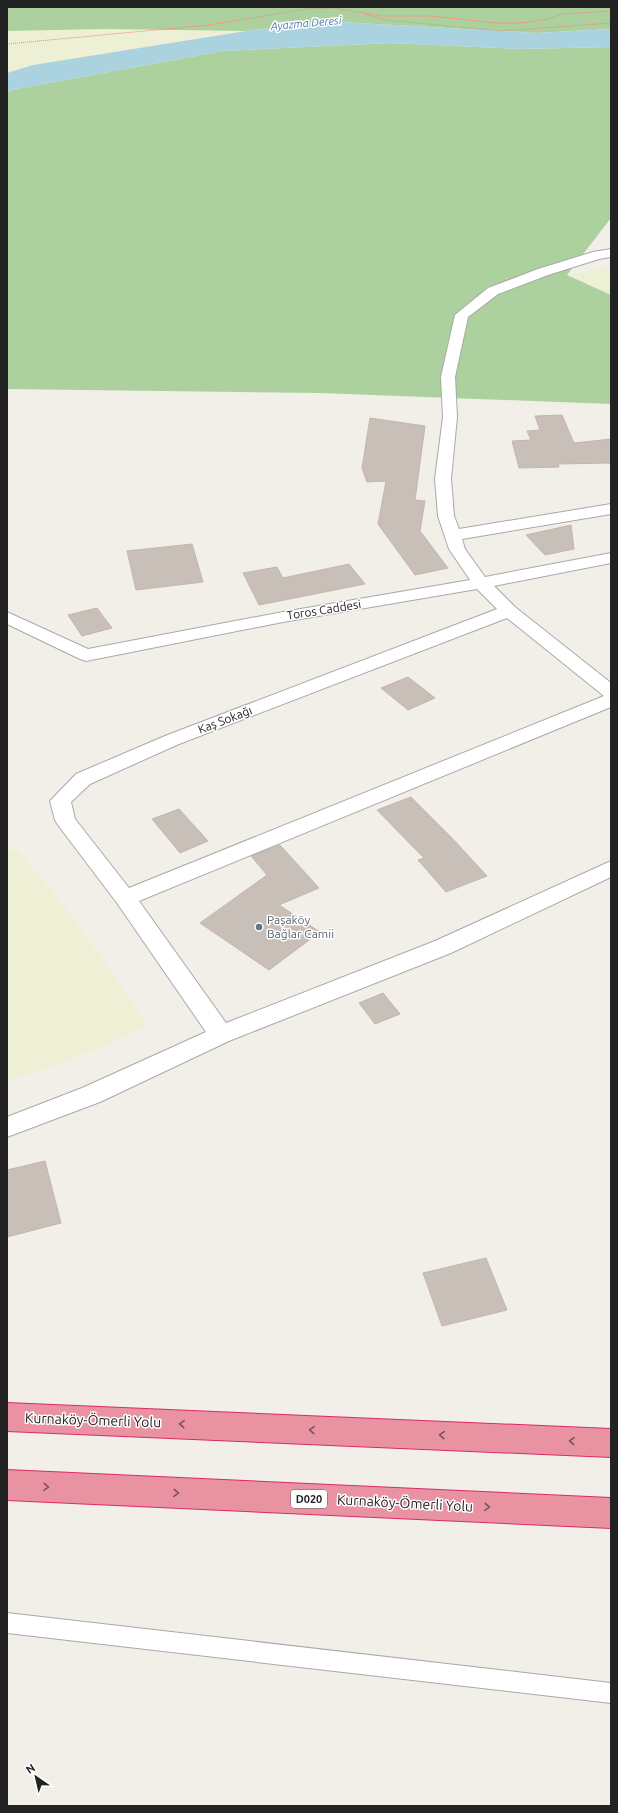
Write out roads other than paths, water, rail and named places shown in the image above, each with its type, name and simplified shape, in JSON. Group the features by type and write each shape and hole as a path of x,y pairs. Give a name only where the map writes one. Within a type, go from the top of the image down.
{"highway":[{"name":"Kurnaköy-Ömerli Yolu","path":"7,1417 611,1443"},
{"name":"Kurnaköy-Ömerli Yolu","path":"7,1485 611,1513"}],"street":[{"path":"611,253 598,255 543,272 493,291 462,315 448,377 450,417 443,478 446,516 457,549 481,583 509,611 611,692"},
{"path":"453,535 611,509"},
{"name":"Toros Caddesi","path":"7,617 86,655 282,616 481,583 611,558"},
{"name":"Kaş Sokağı","path":"125,898 65,820 60,801 83,779 172,740 509,611"},
{"path":"221,1034 125,898 611,700"},
{"path":"7,1127 91,1095 221,1034 443,947 611,868"}],"lane":[{"path":"7,1623 611,1693"}],"water":[{"path":"323,21 537,33 611,29 611,47 519,49 389,43 223,51 16,89 7,92 7,73 33,65 246,31"}],"place":[{"name":"Paşaköy Bağlar Camii","path":"259,927"}],"water label":[{"name":"Ayazma Deresi","path":"306,23"}]}
